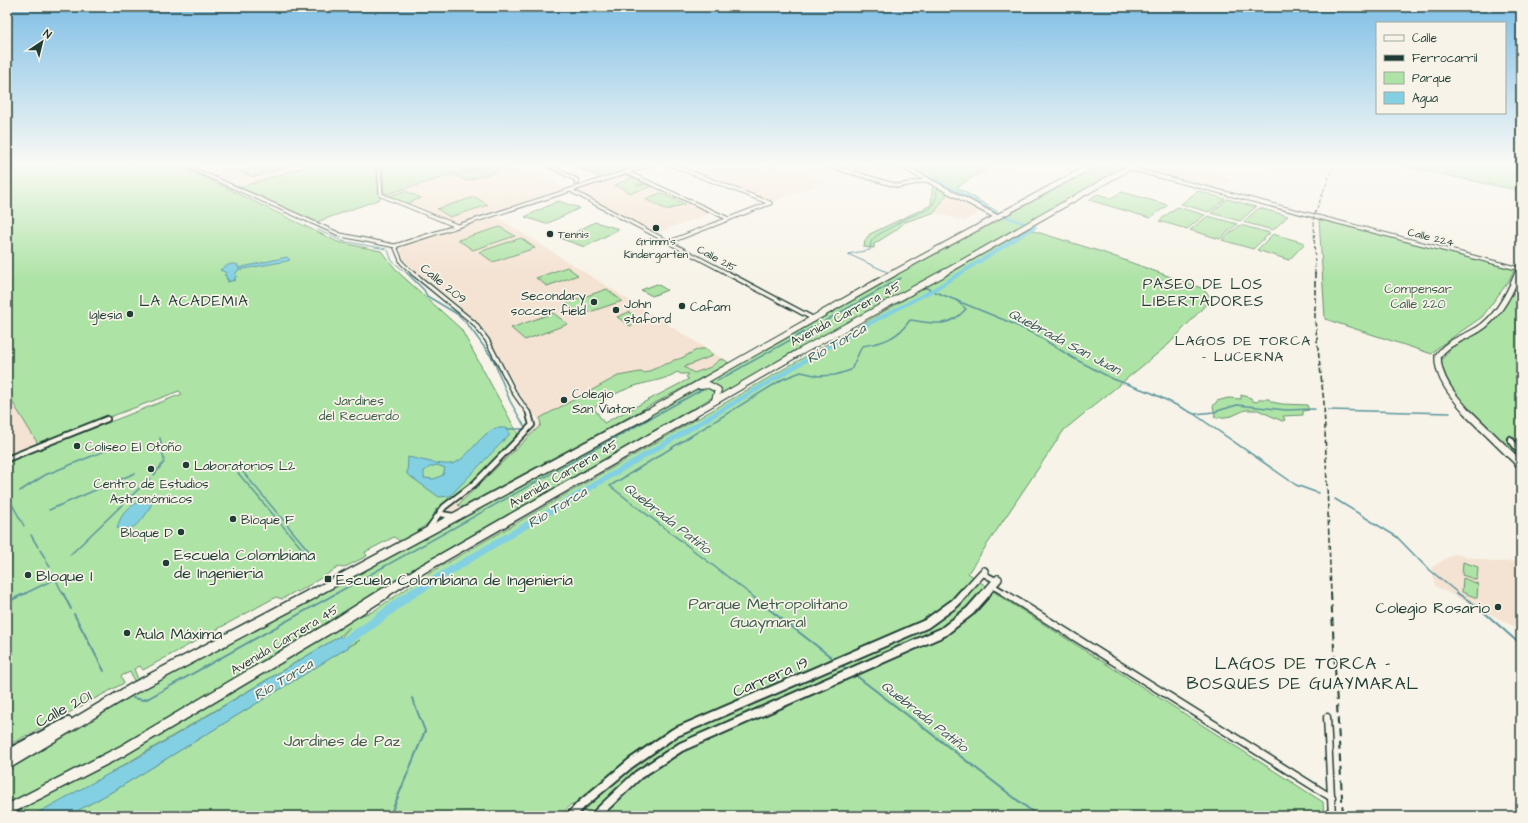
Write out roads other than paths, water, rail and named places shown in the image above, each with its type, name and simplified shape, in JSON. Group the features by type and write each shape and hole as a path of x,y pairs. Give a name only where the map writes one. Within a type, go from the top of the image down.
{"highway":[{"name":"Avenida Carrera 45","path":"7,764 134,688 426,534 691,388 854,295 1024,202"},
{"name":"Avenida Carrera 45","path":"7,810 133,744 328,629 421,570 798,352 929,282 1068,202"},
{"path":"691,388 703,385 713,386 719,391 713,401"}],"main road":[{"path":"970,202 997,217"},
{"path":"1520,266 1507,296 1483,326 1451,343 1442,350 1437,362 1446,383 1467,412 1521,465"},
{"name":"Carrera 19","path":"571,816 581,805 631,763 674,733 926,624 955,603 983,572"},
{"name":"Carrera 19","path":"595,816 638,776 681,747 943,632 970,611 996,582"},
{"name":"Calle 201","path":"7,754 134,688"}],"street":[{"path":"267,202 340,235 395,246 531,202"},
{"path":"399,202 457,226"},
{"name":"Calle 215","path":"594,202 814,319"},
{"path":"693,202 729,219"},
{"path":"669,242 770,204 766,202"},
{"name":"Calle 224","path":"1266,202 1520,266"},
{"name":"Calle 209","path":"395,246 398,249 402,263 466,316 480,330 500,361 515,393 533,422 530,429 474,484 440,511 426,534"},
{"path":"7,459 107,419"},
{"path":"1510,439 1521,452"},
{"path":"440,511 445,515 457,516"},
{"path":"983,572 996,582 1332,798"},
{"path":"1327,716 1332,816"}],"water":[{"path":"287,257 290,260 238,270 235,275 237,276 234,279 236,280 227,282 229,280 226,279 227,277 224,275 227,273 220,270 231,264 238,265 238,268"},
{"path":"496,428 505,428 509,431 509,435 450,496 439,497 407,474 408,457 440,464 450,464 462,459 490,431","holes":["437,465 445,468 443,475 434,479 424,478 424,471 430,467"]},
{"path":"148,500 152,502 147,513 139,523 128,529 123,530 117,528 121,517 128,509 137,503"},
{"path":"340,636 349,647 117,789 68,816 32,816 134,760"}],"waterway":[{"name":"Quebrada San Juan","path":"887,272 848,254 870,250 871,242 876,236 905,219 931,208 934,202"},
{"name":"Río Torca","path":"336,647 372,624 405,598 493,545 859,329 935,289 1035,227 996,213 977,202"},
{"path":"318,230 342,241 386,249"},
{"path":"388,250 392,261 408,274"},
{"path":"408,274 424,290 427,296 457,314 468,325 493,359 510,401 526,429 507,429"},
{"path":"825,321 901,278"},
{"name":"Quebrada San Juan","path":"926,288 957,301"},
{"name":"Quebrada Patiño","path":"750,594 610,486 783,379 801,372 819,376 835,375 851,370 862,346 889,339 900,331 910,320 934,323 953,320 966,309 957,301"},
{"name":"Quebrada San Juan","path":"957,301 1009,322 1038,336 1073,358 1113,379 1152,393 1194,414 1296,485 1318,493"},
{"path":"717,381 817,325"},
{"path":"335,594 701,390"},
{"name":"Quebrada San Juan","path":"1195,414 1214,412 1237,405 1286,410 1315,409"},
{"name":"Quebrada San Juan","path":"1328,410 1450,413"},
{"path":"160,438 164,460"},
{"path":"20,491 45,475 112,448"},
{"path":"154,475 164,462"},
{"path":"243,472 314,557"},
{"path":"49,510 135,473"},
{"path":"238,473 309,557"},
{"path":"70,555 150,478"},
{"path":"8,497 24,526"},
{"name":"Quebrada San Juan","path":"1335,499 1397,537 1425,566 1459,594"},
{"path":"31,535 38,547"},
{"path":"40,550 45,558"},
{"path":"46,561 50,567"},
{"path":"24,594 55,579"},
{"path":"56,580 63,594"},
{"path":"7,602 26,593"},
{"path":"63,593 71,609"},
{"path":"133,698 143,700 149,698 337,593"},
{"name":"Quebrada Patiño","path":"748,593 835,660"},
{"name":"Quebrada San Juan","path":"1457,593 1477,606 1521,645"},
{"path":"74,614 104,671"},
{"name":"Quebrada Patiño","path":"841,665 848,670"},
{"name":"Quebrada Patiño","path":"854,674 1038,816"},
{"path":"392,811 425,731 412,698"}],"railway":[{"path":"1315,274 1314,216 1319,202"},
{"path":"1315,274 1315,321 1324,403 1331,594"},
{"path":"1331,593 1343,816"}],"place":[{"name":"Grimm's Kindergarten","path":"656,228"},
{"name":"Tennis","path":"550,234"},
{"name":"Secondary soccer field","path":"594,302"},
{"name":"Cafam","path":"682,306"},
{"name":"John staford","path":"616,310"},
{"name":"Iglesia","path":"130,314"},
{"name":"Colegio San Viator","path":"564,400"},
{"name":"Coliseo El Otoño","path":"77,446"},
{"name":"Laboratorios L2","path":"186,465"},
{"name":"Centro de Estudios Astronómicos","path":"151,469"},
{"name":"Bloque F","path":"233,519"},
{"name":"Bloque D","path":"181,532"},
{"name":"Escuela Colombiana de Ingenieria","path":"166,563"},
{"name":"Bloque I","path":"28,575"},
{"name":"Escuela Colombiana de Ingeniería","path":"328,579"},
{"name":"Colegio Rosario","path":"1498,607"},
{"name":"Aula Máxima","path":"127,633"}],"district":[{"name":"PASEO DE LOS LIBERTADORES","path":"1203,292"},
{"name":"LA ACADEMIA","path":"194,301"},
{"name":"LAGOS DE TORCA - LUCERNA","path":"1243,348"},
{"name":"LAGOS DE TORCA - BOSQUES DE GUAYMARAL","path":"1303,673"}],"park label":[{"name":"Compensar Calle 220","path":"1418,296"},
{"name":"Jardines del Recuerdo","path":"359,408"},
{"name":"Parque Metropolitano Guaymaral","path":"768,612"},
{"name":"Jardines de Paz","path":"342,740"}]}
